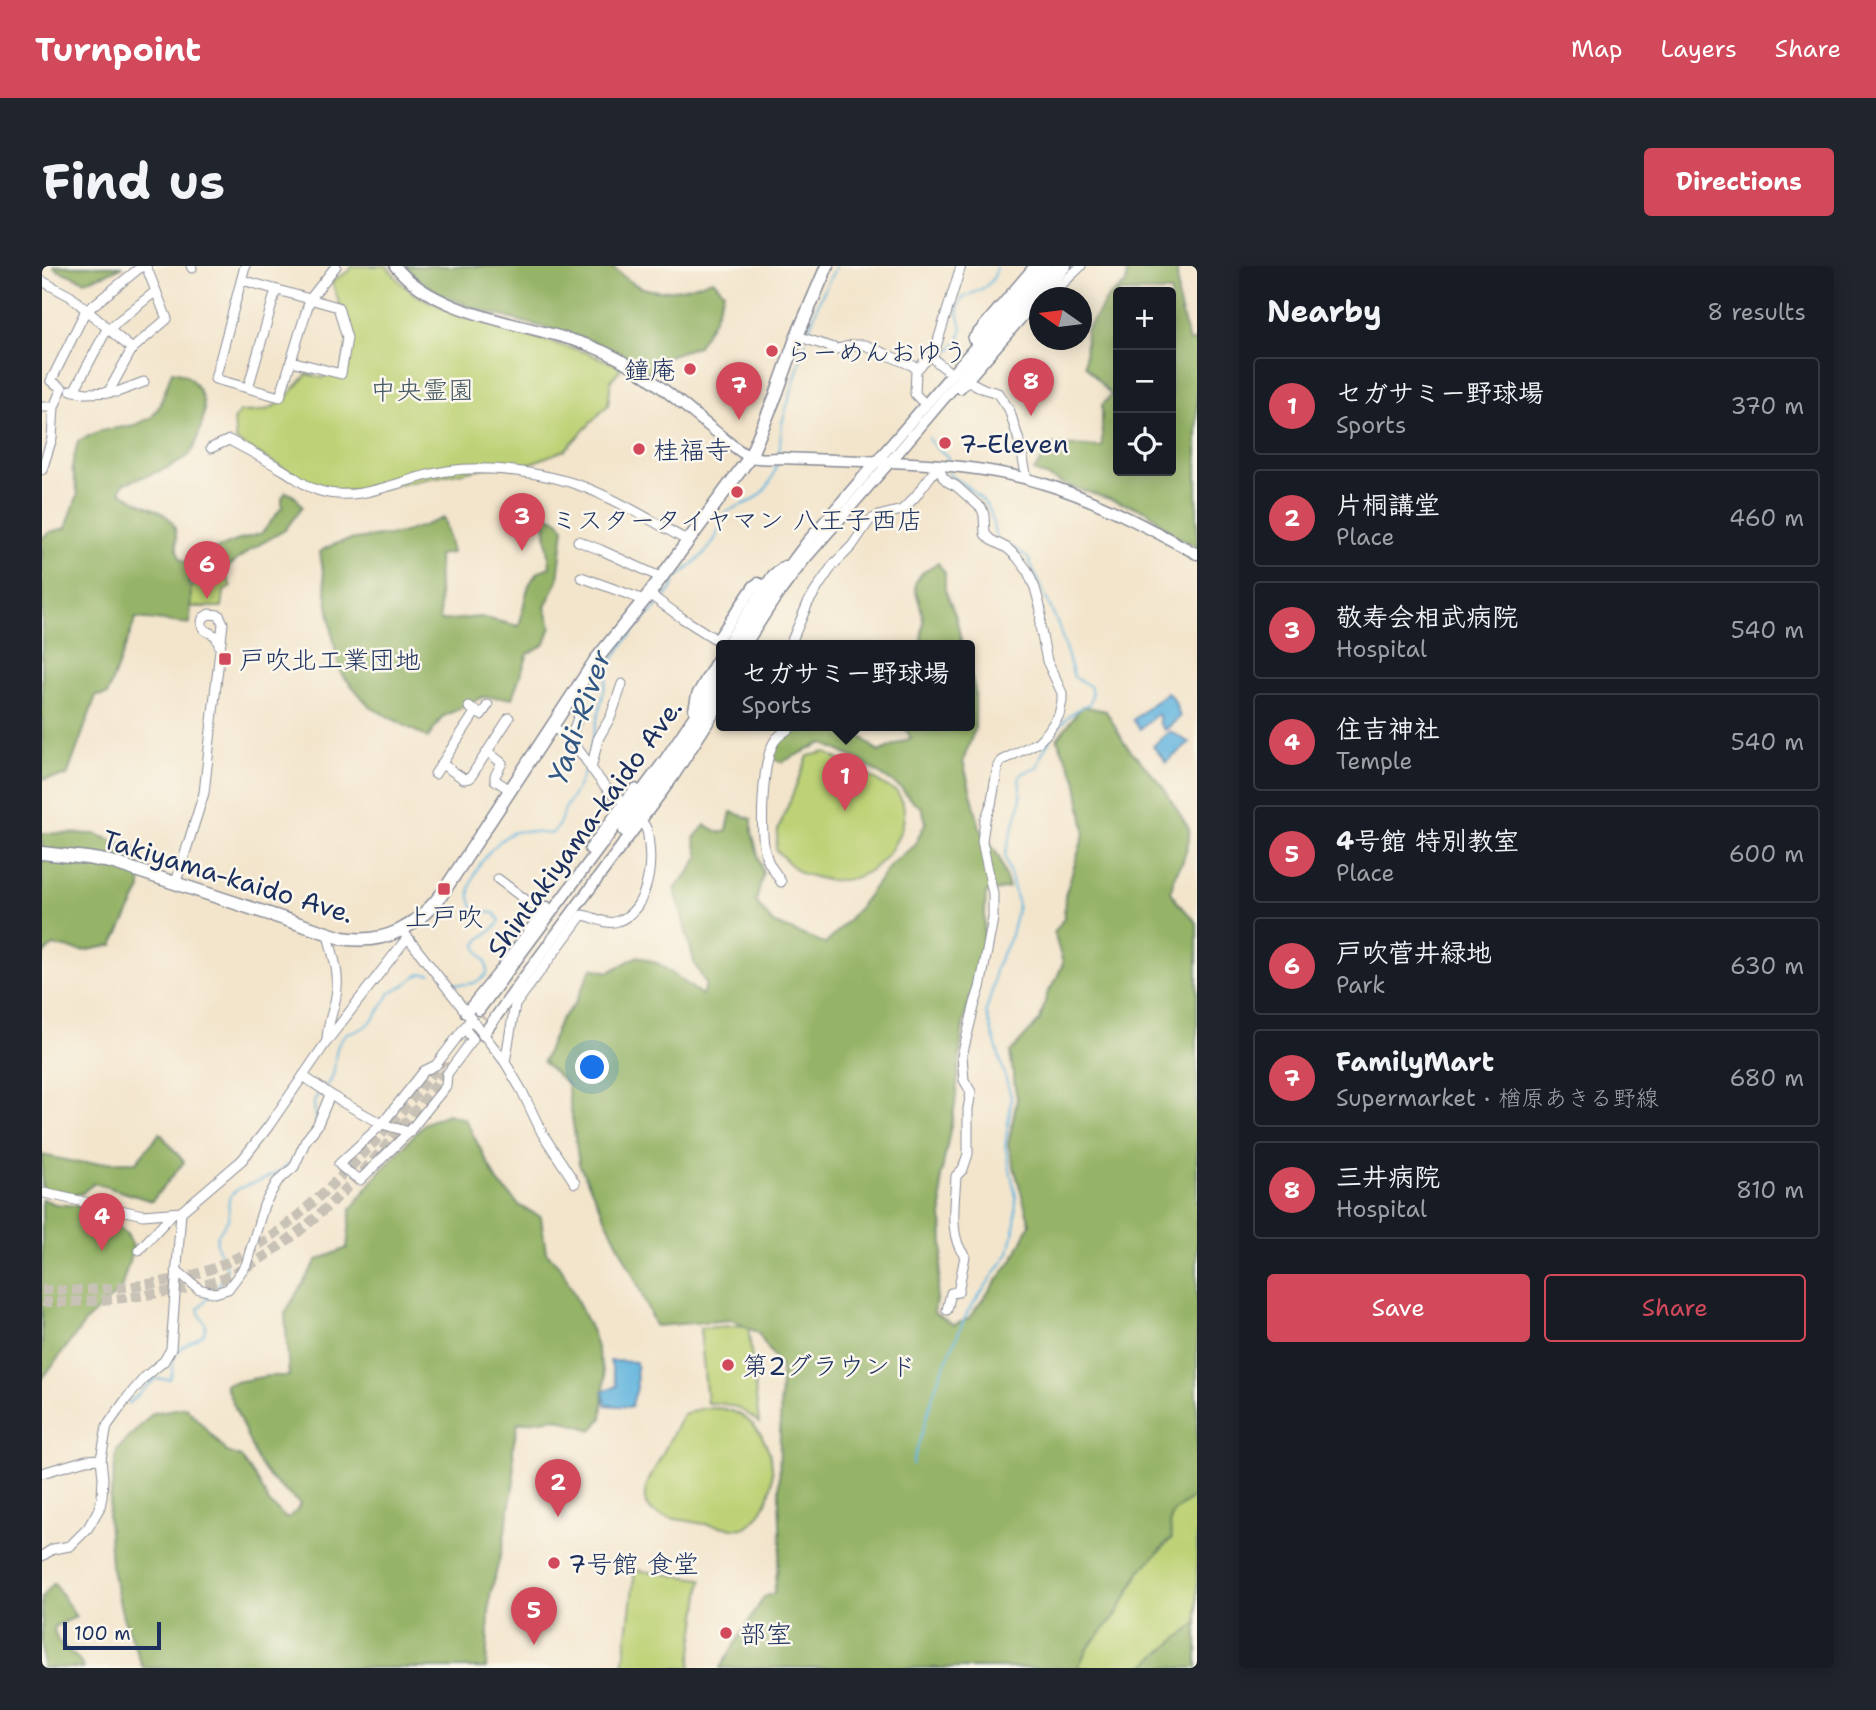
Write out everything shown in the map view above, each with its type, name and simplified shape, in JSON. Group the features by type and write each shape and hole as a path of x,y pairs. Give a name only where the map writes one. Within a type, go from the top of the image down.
{"highway":[{"name":"Takiyama-kaido Ave.","path":"42,853 111,862 342,938 363,939 404,934 442,894 595,661 652,599 660,577 750,457 827,266"}],"main road":[{"path":"395,266 413,284 435,298 487,317 582,343 620,359 750,457 890,462 987,470 1050,485 1106,508 1197,554"},
{"path":"897,439 921,400 1035,266"},
{"path":"739,640 791,563 1045,266"},
{"path":"748,640 804,560 1056,266"},
{"path":"948,395 968,381 1066,266"},
{"path":"916,432 911,450 917,461 923,465"},
{"path":"838,460 855,473 852,489"},
{"path":"726,640 776,572 791,563"},
{"path":"694,716 695,699 716,657"},
{"name":"Shintakiyama-kaido Ave.","path":"716,679 664,761 483,1014 658,785 716,694"},
{"path":"484,1035 578,913 680,767 716,710"},
{"path":"468,1016 647,773 664,761"}],"street":[{"path":"108,393 132,349 167,319 144,266 87,310 51,381 62,388 86,393 108,393 117,392 144,382"},
{"path":"245,266 215,379 280,397 310,299 336,266"},
{"path":"918,368 935,358 961,266"},
{"path":"1049,285 1058,288 1081,266"},
{"path":"242,280 338,307 347,338 341,374 291,361"},
{"path":"42,281 71,296 132,349"},
{"path":"248,388 276,290"},
{"path":"74,391 109,329 156,291"},
{"path":"799,336 837,349 865,345 918,368"},
{"path":"935,358 947,370"},
{"path":"918,368 915,394 921,400"},
{"path":"968,381 1002,397 1009,409 1020,444 1027,479"},
{"path":"42,470 52,438 54,407 62,388"},
{"path":"42,407 54,407"},
{"path":"211,448 229,440 315,490 341,494 363,494 417,477 447,471 495,470 563,480 632,510 688,541"},
{"path":"791,640 820,584 869,521 902,510 938,466 948,482 982,509 985,534 1007,548 1027,570 1041,610 1040,626 1047,661 1062,693 1059,715 1048,733 1038,742 1001,761 998,766 994,796 982,831 984,856 993,894 993,919 981,988 962,1056 964,1080 971,1092 968,1109 968,1154 963,1169 956,1176 954,1220 959,1251 965,1256 958,1292 951,1293 947,1310"},
{"path":"578,541 660,577"},
{"path":"580,577 652,599 716,641"},
{"path":"176,882 204,793 219,645"},
{"path":"588,764 611,716 622,684"},
{"path":"435,774 472,709 481,715 488,705"},
{"path":"570,740 579,715"},
{"path":"442,764 468,779 509,718"},
{"path":"552,726 570,740 605,788 625,802"},
{"path":"781,882 767,860 763,838 768,757 774,741 786,731"},
{"path":"488,752 502,763 495,780 510,790"},
{"path":"505,1062 515,1005 578,913 603,922 615,922 624,918 639,902 649,876 650,865 647,827 641,821"},
{"path":"498,879 543,914"},
{"path":"327,1041 327,1028 338,985 328,933"},
{"path":"139,1250 177,1212 242,1160 404,934 505,1062 522,1090 542,1133 575,1183"},
{"path":"464,1028 473,1039 447,1074 446,1086 409,1132 360,1180 342,1168 339,1164 382,1124 424,1071 436,1065 464,1028 468,1016"},
{"path":"303,1076 330,1095 382,1124 409,1132"},
{"path":"176,1270 197,1288 211,1292 228,1289 246,1265 264,1205 277,1182 294,1167 306,1140 317,1126 330,1095"},
{"path":"44,1193 143,1215 177,1212"},
{"path":"42,1556 52,1549 70,1546 88,1528 100,1507 102,1497 103,1469 100,1459 104,1435 111,1420 145,1377 164,1361 171,1349 177,1212"},
{"path":"42,1473 86,1460 100,1459"}],"green space":[{"path":"54,266 123,266 85,281 55,269"},
{"name":"中央霊園","path":"353,266 387,266 414,294 463,317 588,353 622,367 611,380 608,405 565,450 518,468 494,466 364,491 335,491 311,484 236,441 234,421 239,412 261,411 273,407 307,374 322,378 331,373 341,376 350,338 332,281"},
{"path":"406,266 611,266 631,282 647,289 676,290 713,280 724,292 714,319 698,346 671,355 650,375 621,355 589,340 465,305 422,282"},
{"path":"1129,266 1177,266 1178,300 1189,342 1197,340 1197,547 1175,536 1147,511 1069,486 1034,471 1052,445 1102,447 1102,405 1111,395 1085,365 1085,350 1092,350 1092,322 1113,293 1113,476 1176,476 1176,287 1122,287 1126,284"},
{"path":"172,371 190,379 202,396 203,416 194,447 182,460 123,484 120,491 162,513 172,522 180,558 184,562 262,533 282,507 282,498 286,492 292,494 302,507 285,530 250,550 227,568 188,583 191,587 190,624 136,618 107,695 96,696 67,776 42,779 42,538 50,532 66,528 78,494 72,467 78,441 100,431 135,425 152,417 160,405"},
{"path":"544,514 558,520 564,528 558,580 545,607 551,626 545,644 528,654 512,698 482,697 442,717 428,738 370,707 341,673 320,552 339,543 401,533 444,518 452,553 438,555 440,621 480,617 519,626 531,582 541,570 550,567"},
{"path":"938,563 945,573 945,590 956,617 961,640 921,640 923,621 915,588 919,576"},
{"path":"226,575 231,587 224,591 222,607 190,607 191,587"},
{"path":"1082,706 1106,711 1125,744 1161,784 1189,829 1183,861 1175,875 1171,891 1176,901 1197,923 1197,1483 1193,1498 1176,1510 1171,1518 1172,1538 1140,1571 1117,1614 1086,1650 1078,1668 720,1668 764,1597 774,1593 781,1545 781,1368 757,1332 732,1320 655,1326 579,1164 567,1084 543,1062 560,1020 574,1005 592,968 609,972 638,956 659,964 702,995 706,984 695,965 675,889 699,856 694,838 705,825 721,833 727,830 731,812 752,819 752,832 763,874 756,902 773,923 826,944 858,909 892,863 914,846 926,822 922,808 901,788 857,759 822,743 782,762 771,758 779,741 792,731 855,731 878,752 911,738 907,731 974,731 963,761 980,828 999,857 1009,888 986,893 983,951 963,1025 955,1105 941,1176 943,1250 934,1313 954,1325 968,1319 1014,1258 1030,1224 1008,1145 1017,1099 1010,1053 1040,1020 1047,994 1063,963 1054,933 1064,918 1065,896 1085,831 1076,778 1057,739"},
{"path":"825,752 897,792 903,806 902,827 894,845 877,865 855,878 829,880 809,876 793,867 776,850 778,830 808,756"},
{"path":"42,833 95,834 136,849 141,889 113,945 83,951 54,946 44,953 42,959"},
{"path":"447,1114 465,1119 497,1181 520,1206 541,1217 546,1252 562,1269 593,1334 605,1377 602,1418 592,1430 555,1418 518,1423 513,1447 514,1482 490,1596 486,1668 143,1668 123,1617 111,1565 108,1516 117,1450 153,1413 186,1407 227,1452 241,1457 269,1503 287,1519 296,1512 300,1504 270,1478 257,1460 225,1384 268,1376 289,1376 285,1313 317,1260 347,1248 351,1209 379,1173 425,1123"},
{"path":"160,1133 184,1162 152,1201 94,1183 81,1194 42,1191 42,1155 79,1163 136,1162"},
{"path":"42,1199 55,1204 89,1207 104,1215 127,1234 133,1247 121,1289 87,1320 42,1379"},
{"name":"第2グラウンド","path":"748,1325 759,1423 748,1413 735,1407 707,1403 700,1328"},
{"path":"703,1408 725,1409 740,1415 762,1436 768,1450 772,1465 769,1496 756,1518 743,1528 669,1518 653,1512 645,1500 649,1480 683,1414"},
{"path":"1197,1483 1197,1668 1078,1668 1086,1650 1117,1614 1140,1571 1163,1548 1168,1524 1175,1509 1193,1498"},
{"path":"635,1570 702,1579 690,1668 623,1668"},
{"path":"54,1583 76,1617 53,1627 58,1642 77,1658 84,1668 42,1668 42,1598"},
{"path":"1197,1623 1197,1668 1141,1668"}],"water":[{"path":"1167,692 1174,700 1180,717 1165,730 1159,723 1157,714 1140,729 1133,720"},
{"path":"1170,731 1190,743 1166,762 1153,746"},
{"path":"610,1361 636,1362 637,1388 631,1407 606,1405 603,1391 617,1386"}],"waterway":[{"name":"Yadi-River","path":"807,336 820,299 836,266"},
{"path":"941,359 954,346 962,332 959,303 990,283 996,266"},
{"name":"Yadi-River","path":"779,454 782,423 806,341"},
{"path":"924,386 925,373 933,363"},
{"path":"929,438 948,460"},
{"name":"Yadi-River","path":"662,601 672,589 675,580 706,552 726,513 763,492 777,463"},
{"path":"949,472 950,476 961,482 987,506 997,539"},
{"path":"912,1465 937,1382 968,1311 1009,1253 1015,1225 1016,1197 1005,1146 1011,1096 986,1012 995,969 1011,935 1018,905 1005,855 1021,800 1019,777 1020,774 1037,768 1056,730 1075,711 1090,704 1092,694 1090,686 1074,677 1058,624 1028,558 1011,546"},
{"name":"Yadi-River","path":"588,758 613,660 637,627 658,605"},
{"name":"Yadi-River","path":"445,980 468,984 479,981 487,973 486,964 476,945 500,920 494,913 478,911 471,902 470,892 472,880 485,857 503,838 512,833 526,831 551,834 558,826 586,767"},
{"name":"Yadi-River","path":"326,1087 331,1080 338,1046 348,1032 360,1030 370,1022 391,992 417,976 431,974"},
{"name":"Yadi-River","path":"315,1120 314,1101 319,1093"},
{"name":"Yadi-River","path":"216,1288 227,1269 218,1250 217,1238 228,1219 230,1197 237,1190 272,1175 293,1161"},
{"name":"Yadi-River","path":"128,1404 155,1379 170,1379 177,1352 204,1333 206,1325 198,1309 210,1295"},
{"name":"Yadi-River","path":"50,1475 92,1464"}],"tunnel":[{"path":"467,1044 486,1018"},
{"path":"42,1290 107,1289 176,1279 216,1267 261,1244 353,1165 443,1060"},
{"path":"42,1302 103,1300 187,1288 222,1279 255,1262 319,1215 349,1186 451,1065"}],"place":[{"name":"らーめんおゆう","path":"772,351"},
{"name":"鐘庵","path":"690,369"},
{"name":"三井病院","path":"1031,416"},
{"name":"FamilyMart","path":"739,420"},
{"name":"7-Eleven","path":"945,443"},
{"name":"桂福寺","path":"639,449"},
{"name":"ミスタータイヤマン 八王子西店","path":"737,492"},
{"name":"敬寿会相武病院","path":"522,551"},
{"name":"戸吹菅井緑地","path":"207,599"},
{"name":"戸吹北工業団地","path":"225,659"},
{"name":"セガサミー野球場","path":"845,811"},
{"name":"上戸吹","path":"444,889"},
{"name":"住吉神社","path":"102,1251"},
{"name":"第2グラウンド","path":"728,1365"},
{"name":"片桐講堂","path":"558,1517"},
{"name":"7号館 食堂","path":"554,1563"},
{"name":"部室","path":"726,1633"},
{"name":"4号館 特別教室","path":"534,1645"}]}
